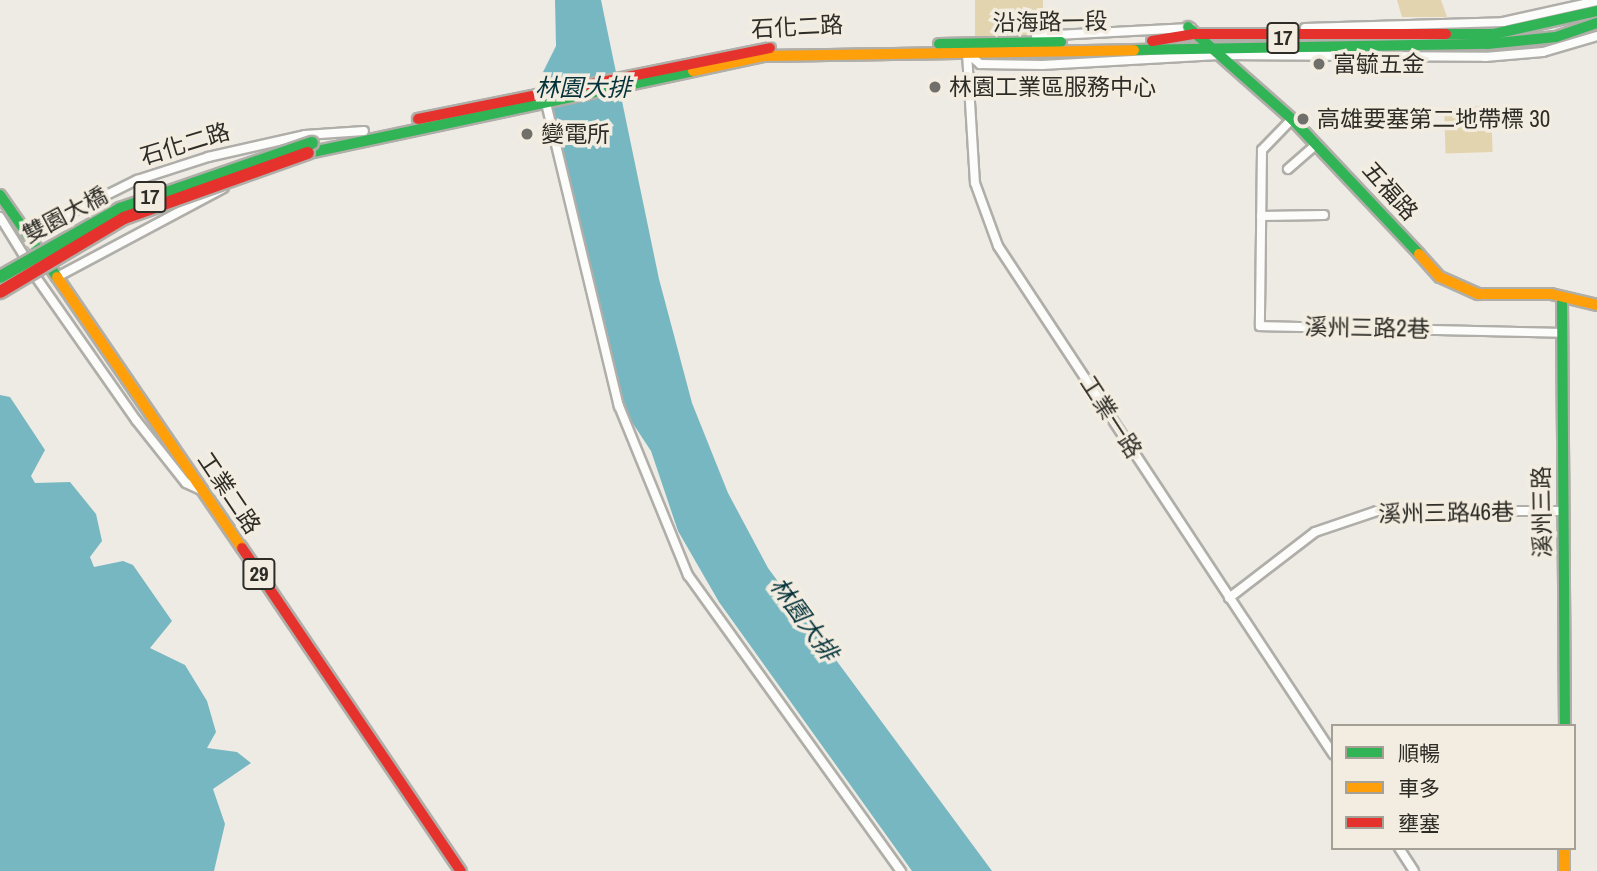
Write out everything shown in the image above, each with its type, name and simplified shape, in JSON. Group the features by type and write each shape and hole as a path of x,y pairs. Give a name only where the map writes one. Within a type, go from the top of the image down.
{"main road":[{"name":"沿海路一段","path":"967,48 1167,41 1191,31 1494,34 1597,11"},
{"name":"沿海路一段","path":"967,48 1215,51 1487,44 1556,37 1597,23"},
{"name":"五福路","path":"1191,31 1292,119 1440,277 1478,294 1562,298 1597,304"},
{"name":"石化二路","path":"310,148 368,133 633,79 764,56 967,48"},
{"name":"雙園大橋","path":"0,277 167,190 310,148"},
{"name":"工業二路","path":"0,195 461,871"},
{"name":"雙園大橋","path":"0,292 29,264"},
{"name":"溪州三路","path":"1562,298 1559,333 1564,724"},
{"path":"1564,850 1564,871"}],"street":[{"name":"沿海路一段","path":"1191,31 1503,22 1597,1"},
{"name":"沿海路一段","path":"1215,51 1506,56 1597,36"},
{"name":"工業一路","path":"967,48 975,183 999,246 1331,751"},
{"path":"539,100 619,406 688,575 901,871"},
{"path":"1292,119 1262,150 1261,216 1324,215"},
{"name":"石化二路","path":"28,234 137,180 208,157 305,135 368,133"},
{"name":"石化二路","path":"57,277 205,197 368,133"},
{"path":"1288,169 1317,144"},
{"name":"溪州三路2巷","path":"1261,216 1260,326 1559,333"},
{"path":"0,217 136,420 186,483 202,490"},
{"name":"溪州三路46巷","path":"1229,598 1315,533 1377,511 1562,511"},
{"path":"1400,850 1414,871"}],"shaded area":[{"path":"975,0 1043,0 1043,36 975,36"},
{"path":"1397,0 1441,0 1447,17 1402,17"},
{"path":"1491,106 1493,152 1446,154 1444,108"}],"water":[{"name":"林園大排","path":"555,0 601,0 659,279 692,403 728,493 768,568 992,871 912,871 719,602 678,531 651,451 624,410 543,72 556,46"},
{"path":"0,395 10,397 45,450 31,476 35,483 70,482 96,514 102,541 90,557 94,567 123,561 133,565 172,621 150,648 185,665 207,701 216,732 207,748 237,752 251,763 213,789 225,824 214,871 0,871"}],"traffic: fast":[{"path":"1446,34 1494,34 1597,11"},
{"path":"1134,50 1487,44 1556,37 1597,23"},
{"path":"1188,27 1292,119 1419,254"},
{"path":"939,44 1061,42"},
{"path":"308,153 693,71"},
{"path":"0,277 120,209 312,143"},
{"path":"0,195 57,277"},
{"path":"1562,298 1565,724"}],"traffic: slow":[{"path":"693,71 764,56 1134,50"},
{"path":"1419,254 1440,277 1478,294 1551,294 1597,305"},
{"path":"57,277 242,548"},
{"path":"1564,850 1564,871"}],"traffic: jam":[{"path":"1152,41 1194,34 1446,34"},
{"path":"418,119 770,48"},
{"path":"0,292 124,218 308,153"},
{"path":"242,548 461,871"}],"place":[{"name":"富毓五金","path":"1319,64"},
{"name":"林園工業區服務中心","path":"935,87"},
{"name":"高雄要塞第二地帶標 30","path":"1303,119"},
{"name":"變電所","path":"527,134"}]}
